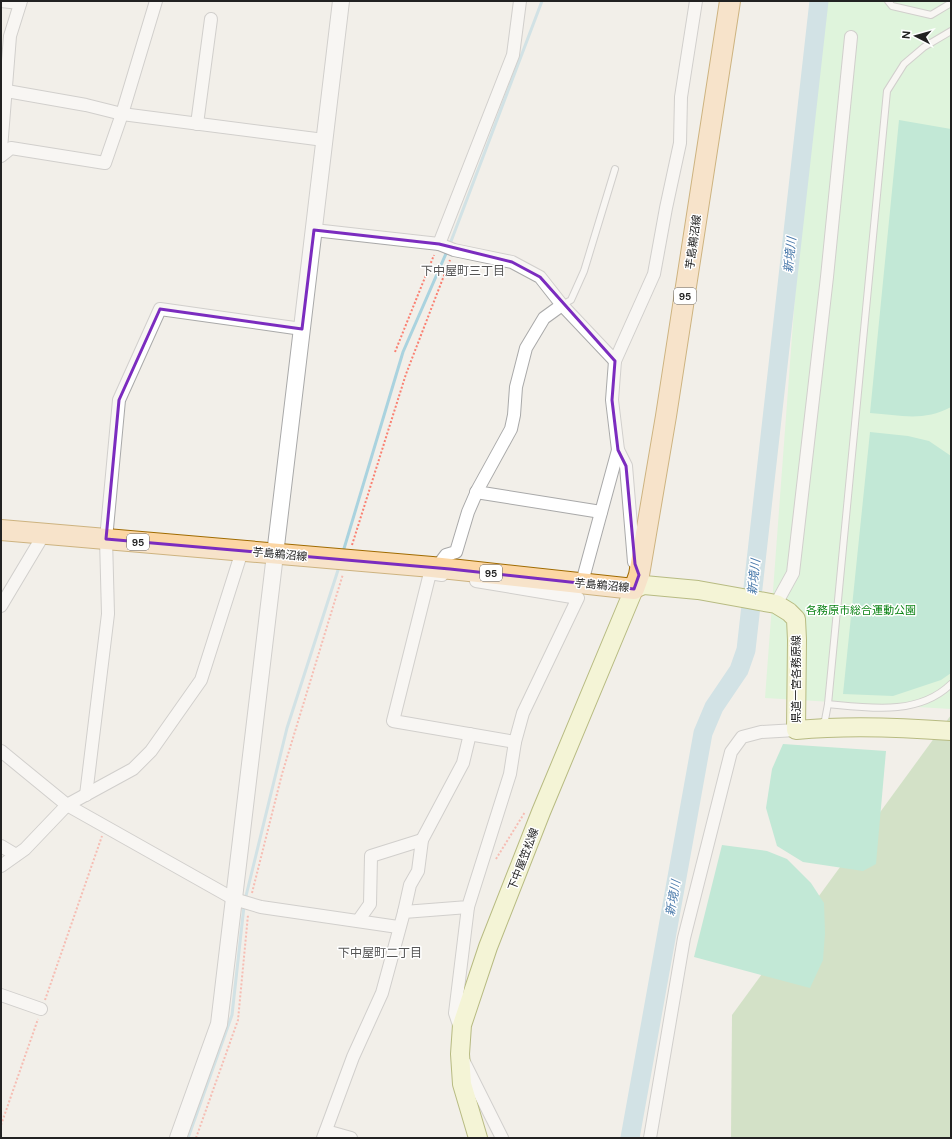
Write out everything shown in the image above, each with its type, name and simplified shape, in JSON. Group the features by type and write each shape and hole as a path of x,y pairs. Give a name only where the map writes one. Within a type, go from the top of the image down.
{"main road":[{"name":"芋島鵜沼線","path":"1,530 341,559 433,569 637,582 671,385 730,1"},
{"name":"県道一宮各務原線","path":"637,582 644,585 698,590 776,604 789,612 796,619 796,730 818,728 909,728 951,731"},
{"name":"下中屋笠松線","path":"478,1138 462,1084 460,1054 462,1025 488,947 541,812 637,582"}],"street":[{"path":"1,1 20,2 10,36 4,90 1,149"},
{"path":"1,156 11,148 105,163 122,114 156,1"},
{"path":"178,1138 219,1024 241,902 275,554 341,1"},
{"path":"444,246 514,55 520,1"},
{"path":"637,582 634,564 626,466 618,450 612,400 615,361 654,274 680,143 680,97 696,1"},
{"path":"197,124 210,19"},
{"path":"776,604 793,573 828,261 851,37"},
{"path":"4,90 86,105 122,114 324,140"},
{"path":"314,230 444,246 512,262 540,277 562,305 615,361"},
{"path":"515,742 393,720 433,569 446,555 456,552 468,512 476,492 511,429 514,415 516,388 526,348 544,318 562,305"},
{"path":"86,794 108,614 106,539 119,400 160,309 302,329"},
{"path":"584,575 618,450"},
{"path":"476,492 601,512"},
{"path":"1,606 44,534"},
{"path":"1,866 25,849 67,806 133,769 151,751 201,680 242,551"},
{"path":"433,569 578,598 523,713 515,742 510,774 468,907 454,1014 462,1032"},
{"path":"650,1138 684,938 731,752 742,737 761,732 796,730"},
{"path":"351,1138 325,1135 353,1057 382,993 410,885 418,871 422,840 463,763 470,734"},
{"path":"1,751 67,806 241,902 398,927"},
{"path":"358,921 370,904 371,856 422,840"},
{"path":"1,846 16,855"},
{"path":"404,912 468,907"},
{"path":"1,995 41,1009"},
{"path":"460,1054 502,1138"}],"lane":[{"path":"888,1 892,6 931,15 951,3"},
{"path":"818,728 824,720 828,704 887,91 904,64 924,46 951,31"},
{"path":"562,305 571,300 584,271 615,169"},
{"path":"828,704 888,709 910,706 932,697 951,684"}],"path":[{"path":"395,352 444,246"},
{"path":"496,859 529,806"},
{"path":"1,1125 105,827"}],"highlighted area":[{"path":"314,230 439,244 512,262 540,277 615,361 612,400 618,450 626,466 635,564 639,575 634,589 450,569 106,539 119,400 160,309 302,329"}],"green space":[{"name":"各務原市総合運動公園","path":"817,1 951,1 951,709 765,698"},
{"path":"899,120 951,129 951,407 931,415 921,416 870,413"},
{"path":"870,432 908,436 929,441 951,456 951,673 941,680 893,696 843,694"},
{"path":"951,715 951,1138 731,1138 732,1015"},
{"path":"783,744 886,751 876,864 863,871 803,862 777,846 766,808 772,769"},
{"path":"722,845 767,851 787,859 811,883 824,903 825,933 823,960 810,988 694,957"}],"waterway":[{"path":"450,244 542,1"},
{"name":"新境川","path":"630,1138 703,733 714,707 739,670 746,650 819,1"},
{"path":"343,552 403,352 448,249"},
{"path":"245,900 287,728 339,567"},
{"path":"188,1138 232,1015 244,906"}],"district":[{"name":"下中屋町三丁目","path":"463,271"},
{"name":"下中屋町二丁目","path":"380,953"}]}
